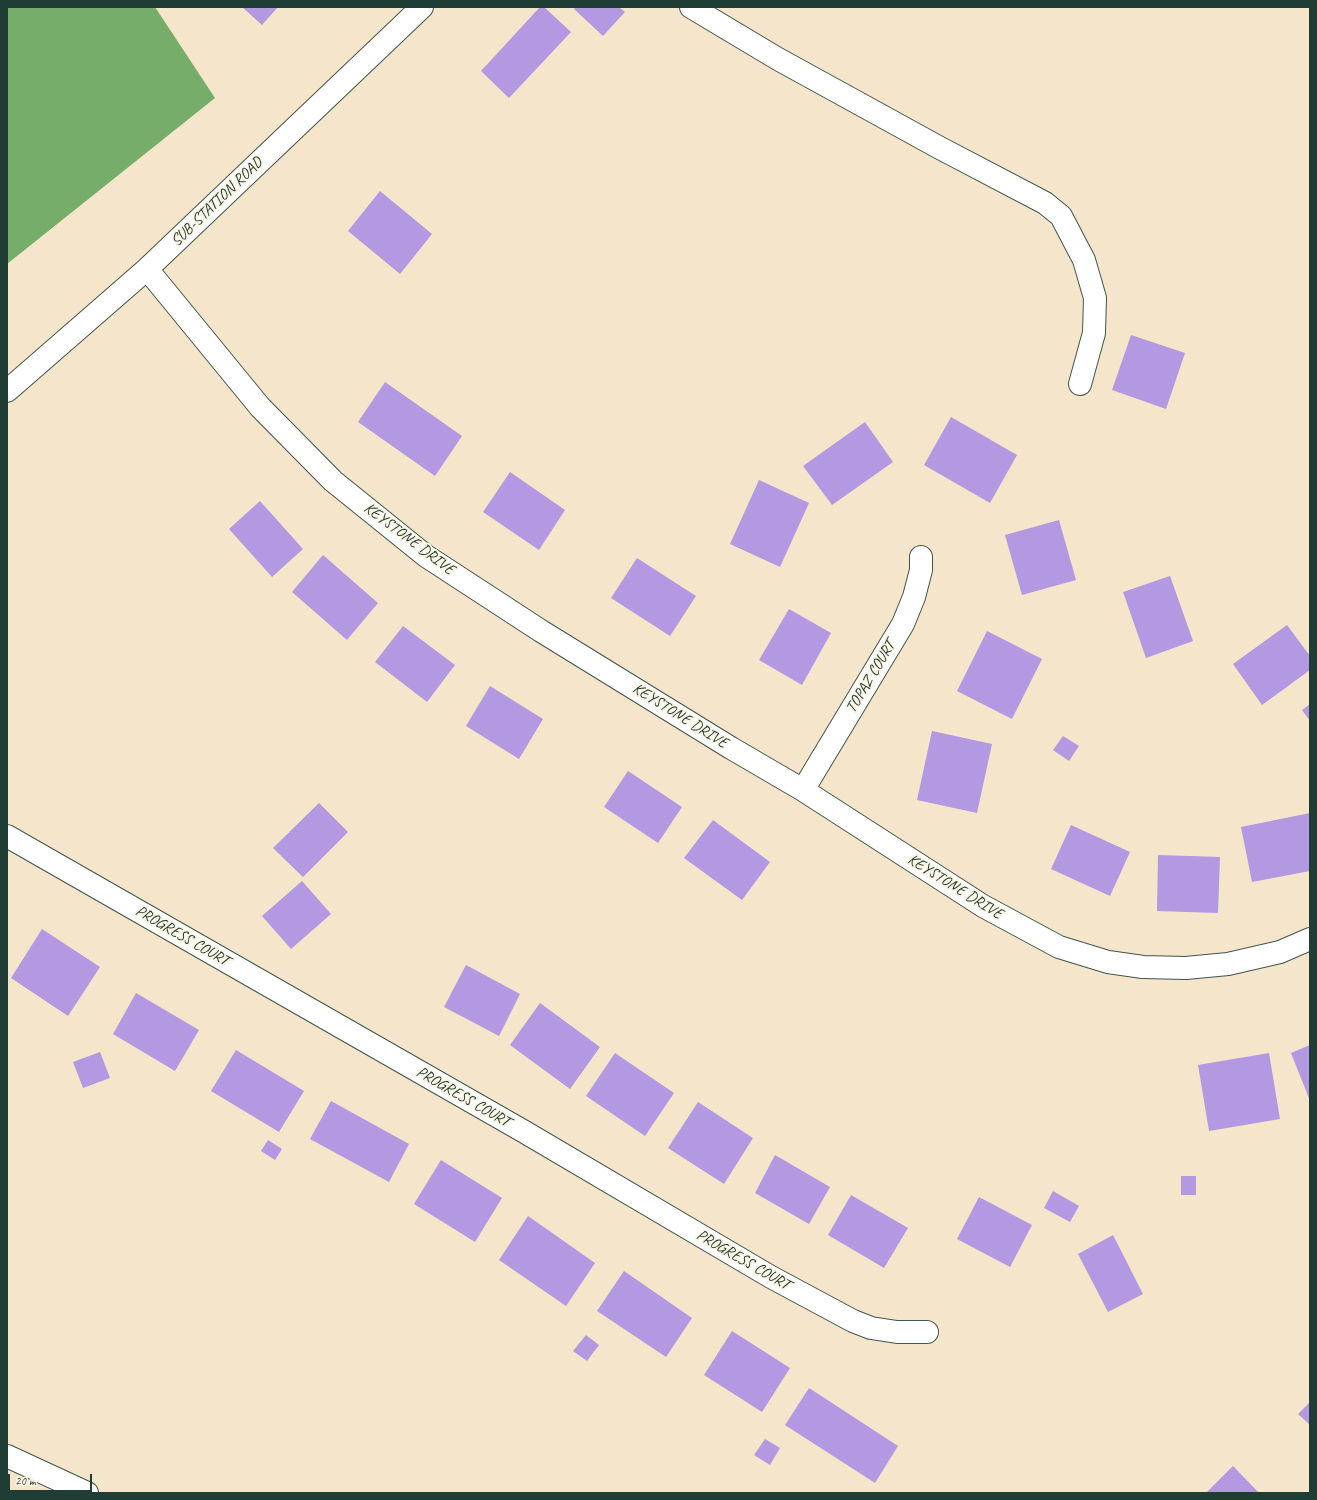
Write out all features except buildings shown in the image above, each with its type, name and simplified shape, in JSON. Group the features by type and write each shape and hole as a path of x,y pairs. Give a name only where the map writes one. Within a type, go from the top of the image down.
{"street":[{"name":"SUB-STATION ROAD","path":"7,391 147,269 422,7"},
{"path":"691,7 778,59 940,148 1045,203 1061,216 1084,260 1095,298 1094,333 1080,384"},
{"name":"KEYSTONE DRIVE","path":"147,269 260,407 334,481 426,556 541,631 731,748 803,790 983,906 1059,947 1108,962 1143,967 1186,968 1228,964 1280,952 1310,939"},
{"name":"TOPAZ COURT","path":"803,790 903,624 914,597 921,570 921,558"},
{"name":"PROGRESS COURT","path":"7,836 523,1131 778,1280 853,1321 871,1328 897,1332 928,1332"},
{"path":"7,1456 87,1493"}],"green space":[{"path":"7,7 155,7 215,98 7,264"}]}
